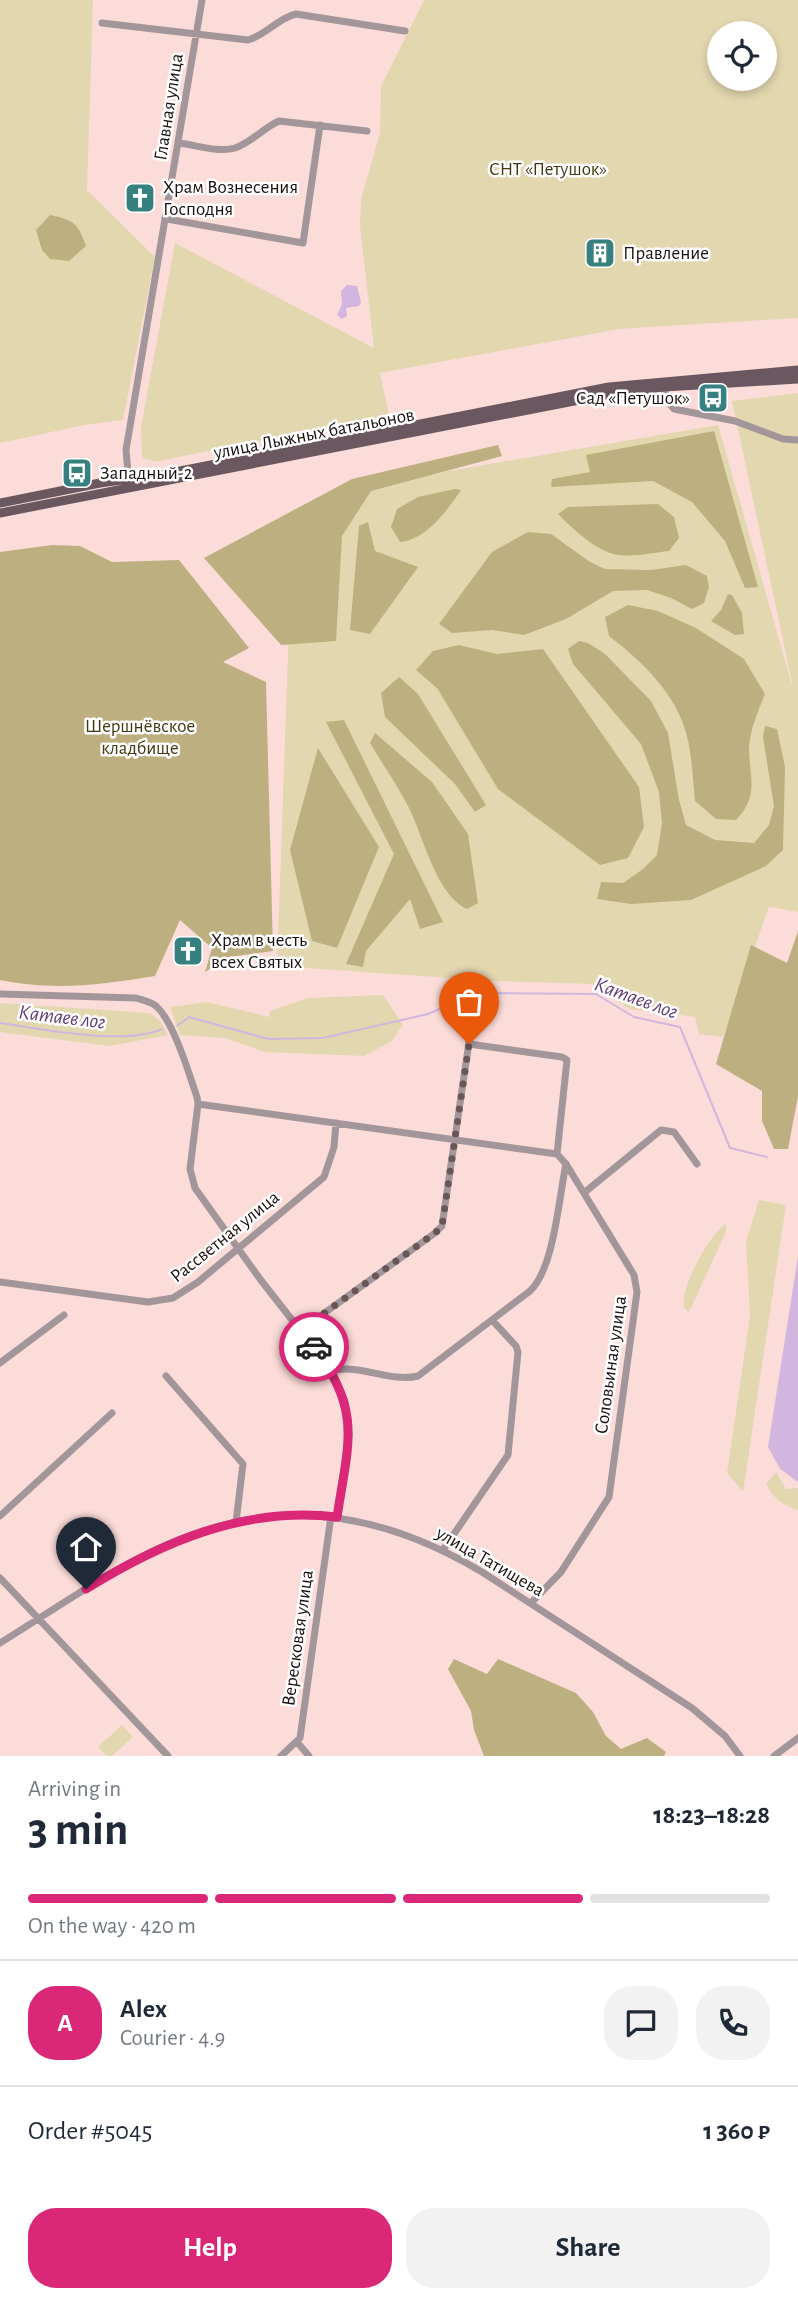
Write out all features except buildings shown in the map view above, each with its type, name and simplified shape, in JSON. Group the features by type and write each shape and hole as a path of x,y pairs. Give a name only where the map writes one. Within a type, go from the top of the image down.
{"main road":[{"path":"634,387 798,370"},
{"path":"634,387 798,379"},
{"name":"улица Лыжных батальонов","path":"0,513 165,474 560,396 634,387"},
{"name":"улица Лыжных батальонов","path":"0,503 129,484"}],"street":[{"name":"Главная улица","path":"129,484 126,450 202,0"},
{"path":"102,23 248,40 288,16 296,15 405,31"},
{"path":"179,143 226,149 237,147 279,121 367,131"},
{"path":"167,219 303,243 320,125"},
{"path":"664,387 667,401 674,409 735,421 783,439 798,440"},
{"path":"0,994 136,998 153,1004 159,1009 171,1031 198,1104 557,1154 567,1060 562,1057 469,1044"},
{"path":"301,1330 438,1230 444,1220 473,1015"},
{"name":"Вересковая улица","path":"198,1104 190,1169 195,1188 331,1371 345,1401 349,1424 300,1738 297,1742"},
{"name":"Рассветная улица","path":"0,1282 148,1302 162,1301 187,1289 324,1177 334,1147 337,1124"},
{"path":"585,1192 656,1133 665,1129 674,1132 697,1164"},
{"name":"Соловьиная улица","path":"531,1603 561,1572 609,1497 637,1292 634,1275 585,1192 557,1154"},
{"path":"331,1371 344,1367 406,1377 418,1376 530,1291 541,1278 547,1262 566,1164"},
{"path":"0,1363 64,1315"},
{"path":"443,1550 508,1455 518,1352 516,1346 492,1320"},
{"path":"166,1376 243,1464 236,1522"},
{"path":"0,1516 112,1413"},
{"name":"улица Татищева","path":"0,1643 118,1570 153,1551 196,1533 236,1522 277,1516 334,1516 387,1528 443,1550 531,1603 692,1708 723,1735 740,1756"},
{"path":"0,1578 168,1756"},
{"path":"774,1756 798,1738"},
{"path":"281,1756 297,1742 309,1756"}],"green space":[{"path":"0,0 93,0 87,190 155,257 123,420 84,425 0,443"},
{"name":"СНТ «Петушок»","path":"424,0 798,0 798,318 619,329 380,373 389,415 154,462 142,457 141,427 175,243 374,348 360,226 361,199 380,133 381,86"},
{"path":"50,215 74,224 83,238 86,246 69,261 50,259 42,250 36,230"},
{"path":"798,393 798,912 769,907 723,1037 699,1034 695,1017 630,1009 592,984 493,981 277,966 292,541 350,488 718,425 794,692 732,401"},
{"path":"714,431 758,587 745,588 725,541 692,502 653,481 551,487 552,479 590,472 586,455"},
{"path":"498,445 502,456 371,491 342,536 336,641 281,645 204,558 352,479"},
{"path":"461,490 435,523 419,536 400,542 391,527 397,509 418,497"},
{"path":"658,504 674,517 679,538 669,551 641,555 620,555 605,551 583,537 558,514 568,507"},
{"path":"368,522 375,551 418,567 370,634 350,630 359,526"},
{"path":"528,532 551,534 590,562 605,569 651,570 686,565 707,576 709,587 704,603 692,609 647,590 613,591 566,619 524,635 492,630 452,633 439,624 492,552"},
{"name":"Шершнёвское кладбище","path":"52,545 80,546 112,562 179,560 249,648 223,662 266,682 273,951 229,957 205,972 212,948 180,920 155,976 78,986 0,980 0,552"},
{"path":"728,594 732,595 742,613 744,634 735,635 711,621 721,610"},
{"path":"628,605 658,611 696,628 744,659 765,694 749,747 751,794 736,820 716,819 695,801 689,744 675,707 646,668 609,636 605,617"},
{"path":"579,641 588,643 605,654 651,701 668,733 686,825 715,840 754,843 769,825 774,806 763,737 765,726 777,729 785,767 783,850 766,866 691,900 631,904 597,899 601,882 623,883 657,855 662,823 659,792 641,744 573,664 568,649"},
{"path":"459,645 497,654 543,649 639,787 644,827 628,858 600,865 498,789 437,688 416,670 433,651"},
{"path":"399,677 418,694 486,805 475,812 455,784 385,717 381,693"},
{"path":"344,720 443,922 420,929 410,899 366,951 363,967 346,964 394,854 326,722"},
{"path":"375,733 432,782 468,834 478,903 467,909 456,902 439,879 409,808 370,743"},
{"path":"318,748 379,847 337,948 312,941 290,850"},
{"path":"798,931 798,1096 788,1149 774,1149 762,1121 762,1091 716,1064 751,945 787,963"},
{"path":"383,995 403,1025 392,1041 364,1056 265,1052 225,1038 180,1035 170,1007 207,1002 269,1017 270,1011 308,998"},
{"path":"0,1003 150,1013 161,1022 168,1035 109,1046 0,1032"},
{"path":"759,1200 786,1205 743,1492 727,1473 750,1316 746,1241"},
{"path":"726,1223 726,1232 689,1312 684,1308 686,1287 704,1250"},
{"path":"776,1472 786,1489 798,1488 798,1510 775,1498 766,1484"},
{"path":"454,1659 487,1674 498,1659 576,1693 593,1712 606,1736 621,1749 647,1738 666,1752 664,1756 484,1756 474,1730 471,1711 448,1669"},
{"path":"122,1725 133,1737 112,1756 107,1756 98,1747"}],"shaded area":[{"path":"347,285 357,286 361,302 359,306 346,308 347,316 342,319 337,315 342,304 341,291"},
{"path":"798,1256 798,1482 780,1469 768,1447"}],"waterway":[{"name":"Катаев лог","path":"177,1026 189,1017 268,1039 323,1038 428,1014 477,993 596,994 634,1017 680,1027 730,1148 767,1157"},
{"name":"Катаев лог","path":"0,1023 105,1036 146,1034 162,1029"}],"way so far":[{"path":"314,1347 301,1330 442,1226 469,1044"}],"place":[{"name":"Храм Вознесения Господня","path":"140,198"},
{"name":"Правление","path":"600,253"},
{"name":"Сад «Петушок»","path":"713,398"},
{"name":"Западный-2","path":"77,473"},
{"name":"Храм в честь всех Святых","path":"188,951"}],"route":[{"path":"86,1589 153,1551 196,1533 236,1522 277,1516 337,1517 349,1435 348,1412 337,1381 314,1347"}]}
